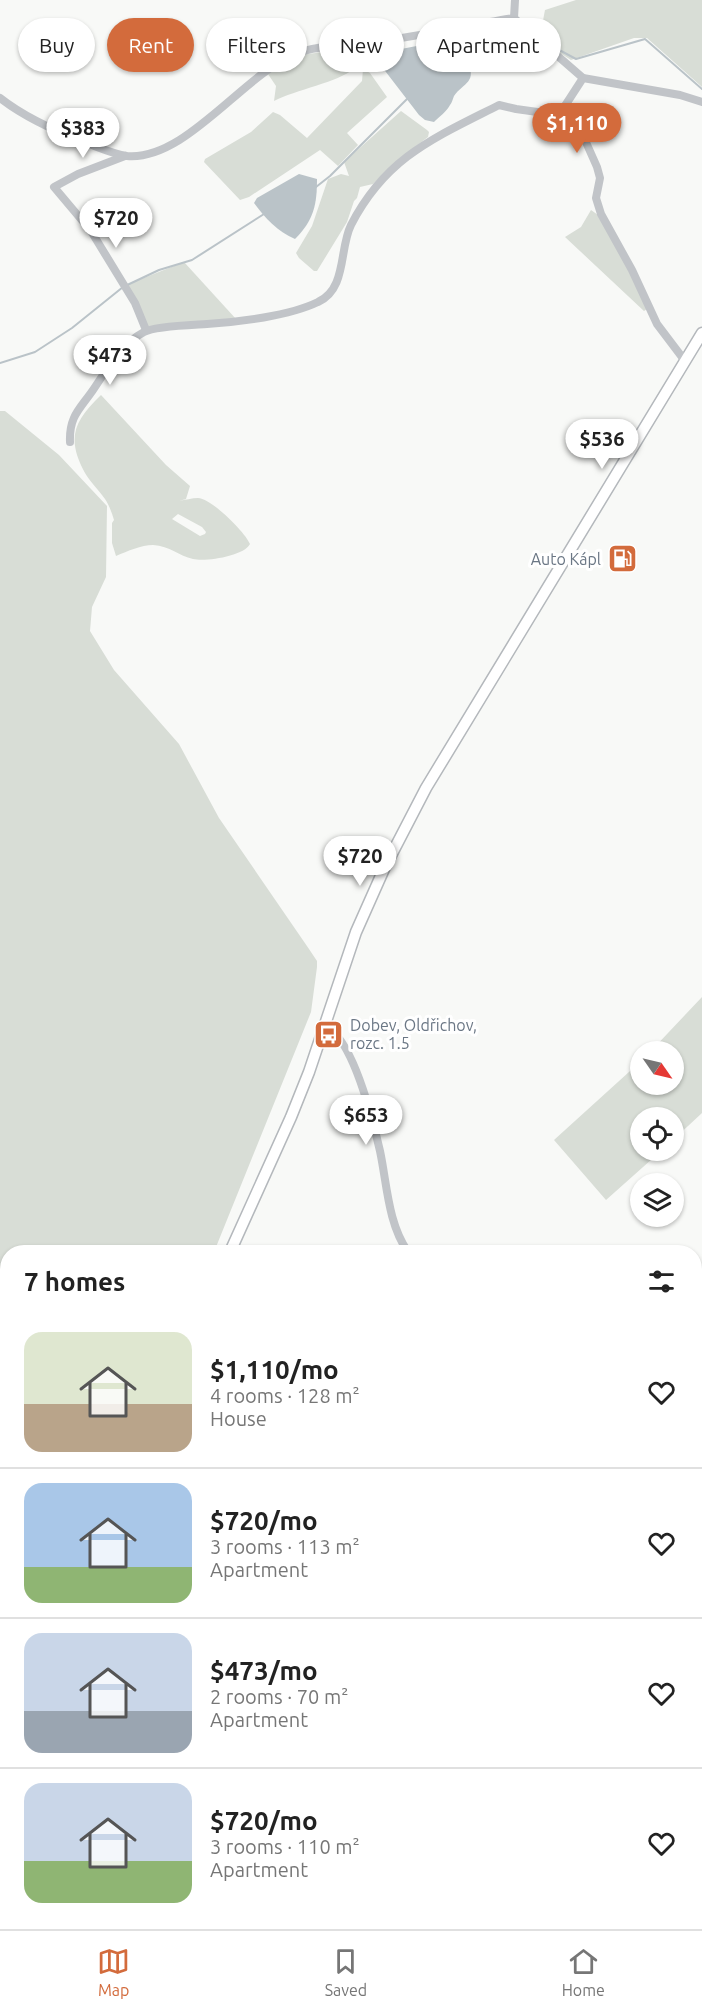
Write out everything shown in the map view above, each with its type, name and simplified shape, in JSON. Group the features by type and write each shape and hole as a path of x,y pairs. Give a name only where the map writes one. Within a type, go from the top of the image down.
{"main road":[{"path":"233,1245 291,1117 325,1026 356,932 384,869 426,788 702,333"}],"street":[{"path":"514,18 515,0"},
{"path":"146,330 135,303 91,231 54,187 78,174 125,156 148,154 163,149 191,131 262,73 302,52 327,46 372,43 416,35"},
{"path":"561,59 583,78 680,94 702,102"},
{"path":"559,115 583,78"},
{"path":"0,98 13,108 42,123 125,156"},
{"path":"70,442 72,420 77,410 114,358 146,330 248,319 301,308 321,301 336,284 350,228 374,187 398,162 424,144 499,105 559,115 585,140 600,178 596,198 601,214 632,270 657,324 685,361"},
{"path":"325,1026 332,1029 338,1037 357,1072 380,1149 396,1228 403,1245"}],"shaded area":[{"path":"576,0 702,0 702,87 647,38 634,38 571,60 561,54 561,18 544,18 545,10"},
{"path":"416,46 416,72 471,72 468,81 434,122 425,120 419,115 386,72 404,72 404,48"},
{"path":"319,52 319,72 349,72 274,101 276,86 268,74 271,72 307,72 307,54"},
{"path":"363,72 370,73 387,97 347,133 358,145 338,166 320,150 249,197 240,200 204,162 205,159 251,132 273,112 280,115 307,138 362,81"},
{"path":"401,111 427,130 428,137 399,159 373,184 360,187 347,222 317,271 314,271 296,253 312,226 328,179 341,174 349,176 344,162"},
{"path":"299,174 317,179 317,188 310,218 295,239 272,224 254,203 257,198"},
{"path":"591,210 598,215 630,270 647,309 644,311 565,237 581,227"},
{"path":"184,262 236,319 147,327 126,285"},
{"path":"101,395 166,465 190,486 186,499 179,501 204,499 227,516 250,544 233,555 207,560 193,559 153,545 139,547 116,556 112,543 114,520 111,512 105,499 85,473 76,450 75,440 79,422","holes":["178,514 202,527 206,532 200,536 172,519"]},
{"path":"0,411 5,411 59,455 107,506 106,577 92,607 90,631 114,670 179,744 219,818 317,961 317,967 311,1012 217,1245 0,1245"},
{"path":"702,997 702,1113 684,1130 684,1107 630,1107 630,1161 650,1161 636,1173 630,1173 630,1179 606,1200 554,1140 630,1071 630,1095 684,1095 684,1041 660,1041"}],"waterway":[{"path":"561,51 576,59 645,39 702,89"},
{"path":"316,187 330,176 407,99"},
{"path":"0,363 35,352 72,328 123,287 159,270 192,260 264,214"}],"place":[{"name":"Auto Kápl","path":"622,559"},
{"name":"Dobev, Oldřichov, rozc. 1.5","path":"329,1034"}]}
